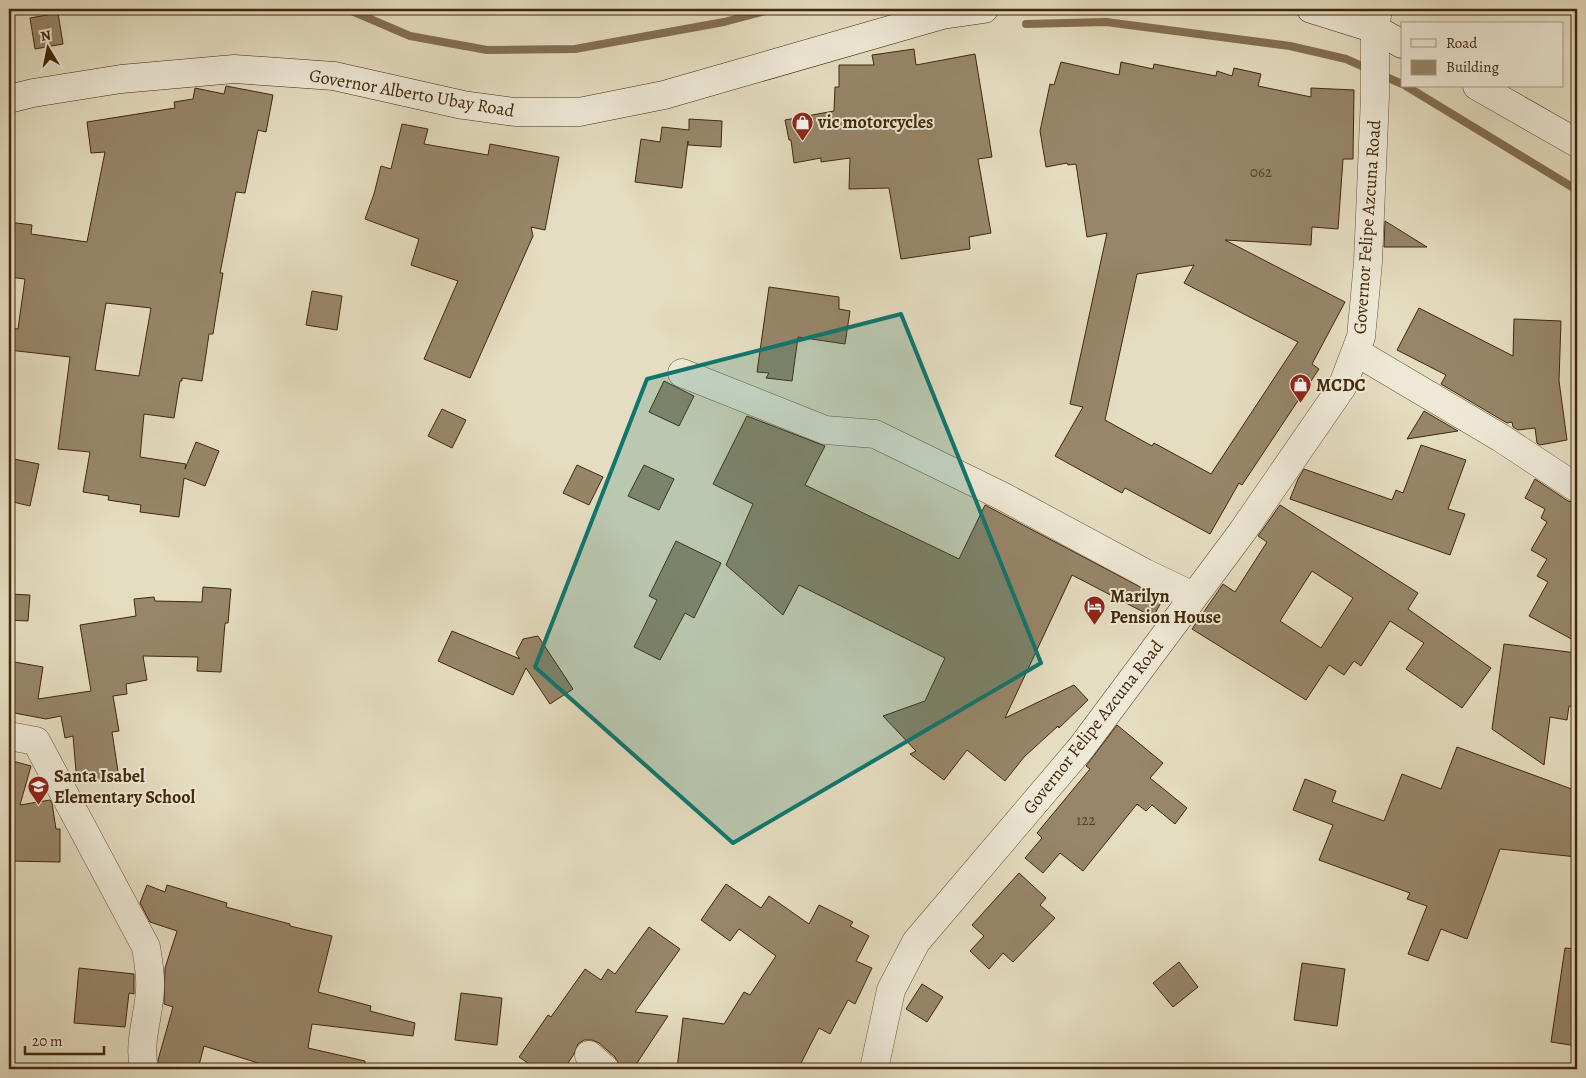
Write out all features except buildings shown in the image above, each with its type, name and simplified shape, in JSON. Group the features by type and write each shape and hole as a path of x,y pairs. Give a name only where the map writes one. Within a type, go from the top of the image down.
{"street":[{"name":"Governor Alberto Ubay Road","path":"9,99 33,92 121,79 234,68 334,76 463,105 515,112 579,112 664,95 942,15 984,9"},
{"path":"1311,9 1376,19 1401,43"},
{"name":"Governor Felipe Azcuna Road","path":"874,1069 892,990 916,942 1080,748 1242,532 1342,387 1361,338 1368,262 1375,96 1376,19"},
{"path":"1481,88 1577,143"},
{"path":"1356,352 1502,438 1577,488"},
{"path":"682,373 825,430 875,434 1002,496 1145,573 1194,596"},
{"path":"9,736 36,741 146,947 150,989 141,1055 144,1069"}],"highlighted area":[{"path":"901,314 1041,663 733,843 535,667 647,379"}],"waterway":[{"path":"347,9 410,36 487,50 575,49 724,22 773,9"},
{"path":"1026,24 1106,22 1290,46 1346,59 1401,84"},
{"path":"1409,88 1577,190"}],"place":[{"name":"vic motorcycles","path":"802,141"},
{"name":"MCDC","path":"1300,404"},
{"name":"Marilyn Pension House","path":"1094,625"},
{"name":"Santa Isabel Elementary School","path":"38,805"}]}
